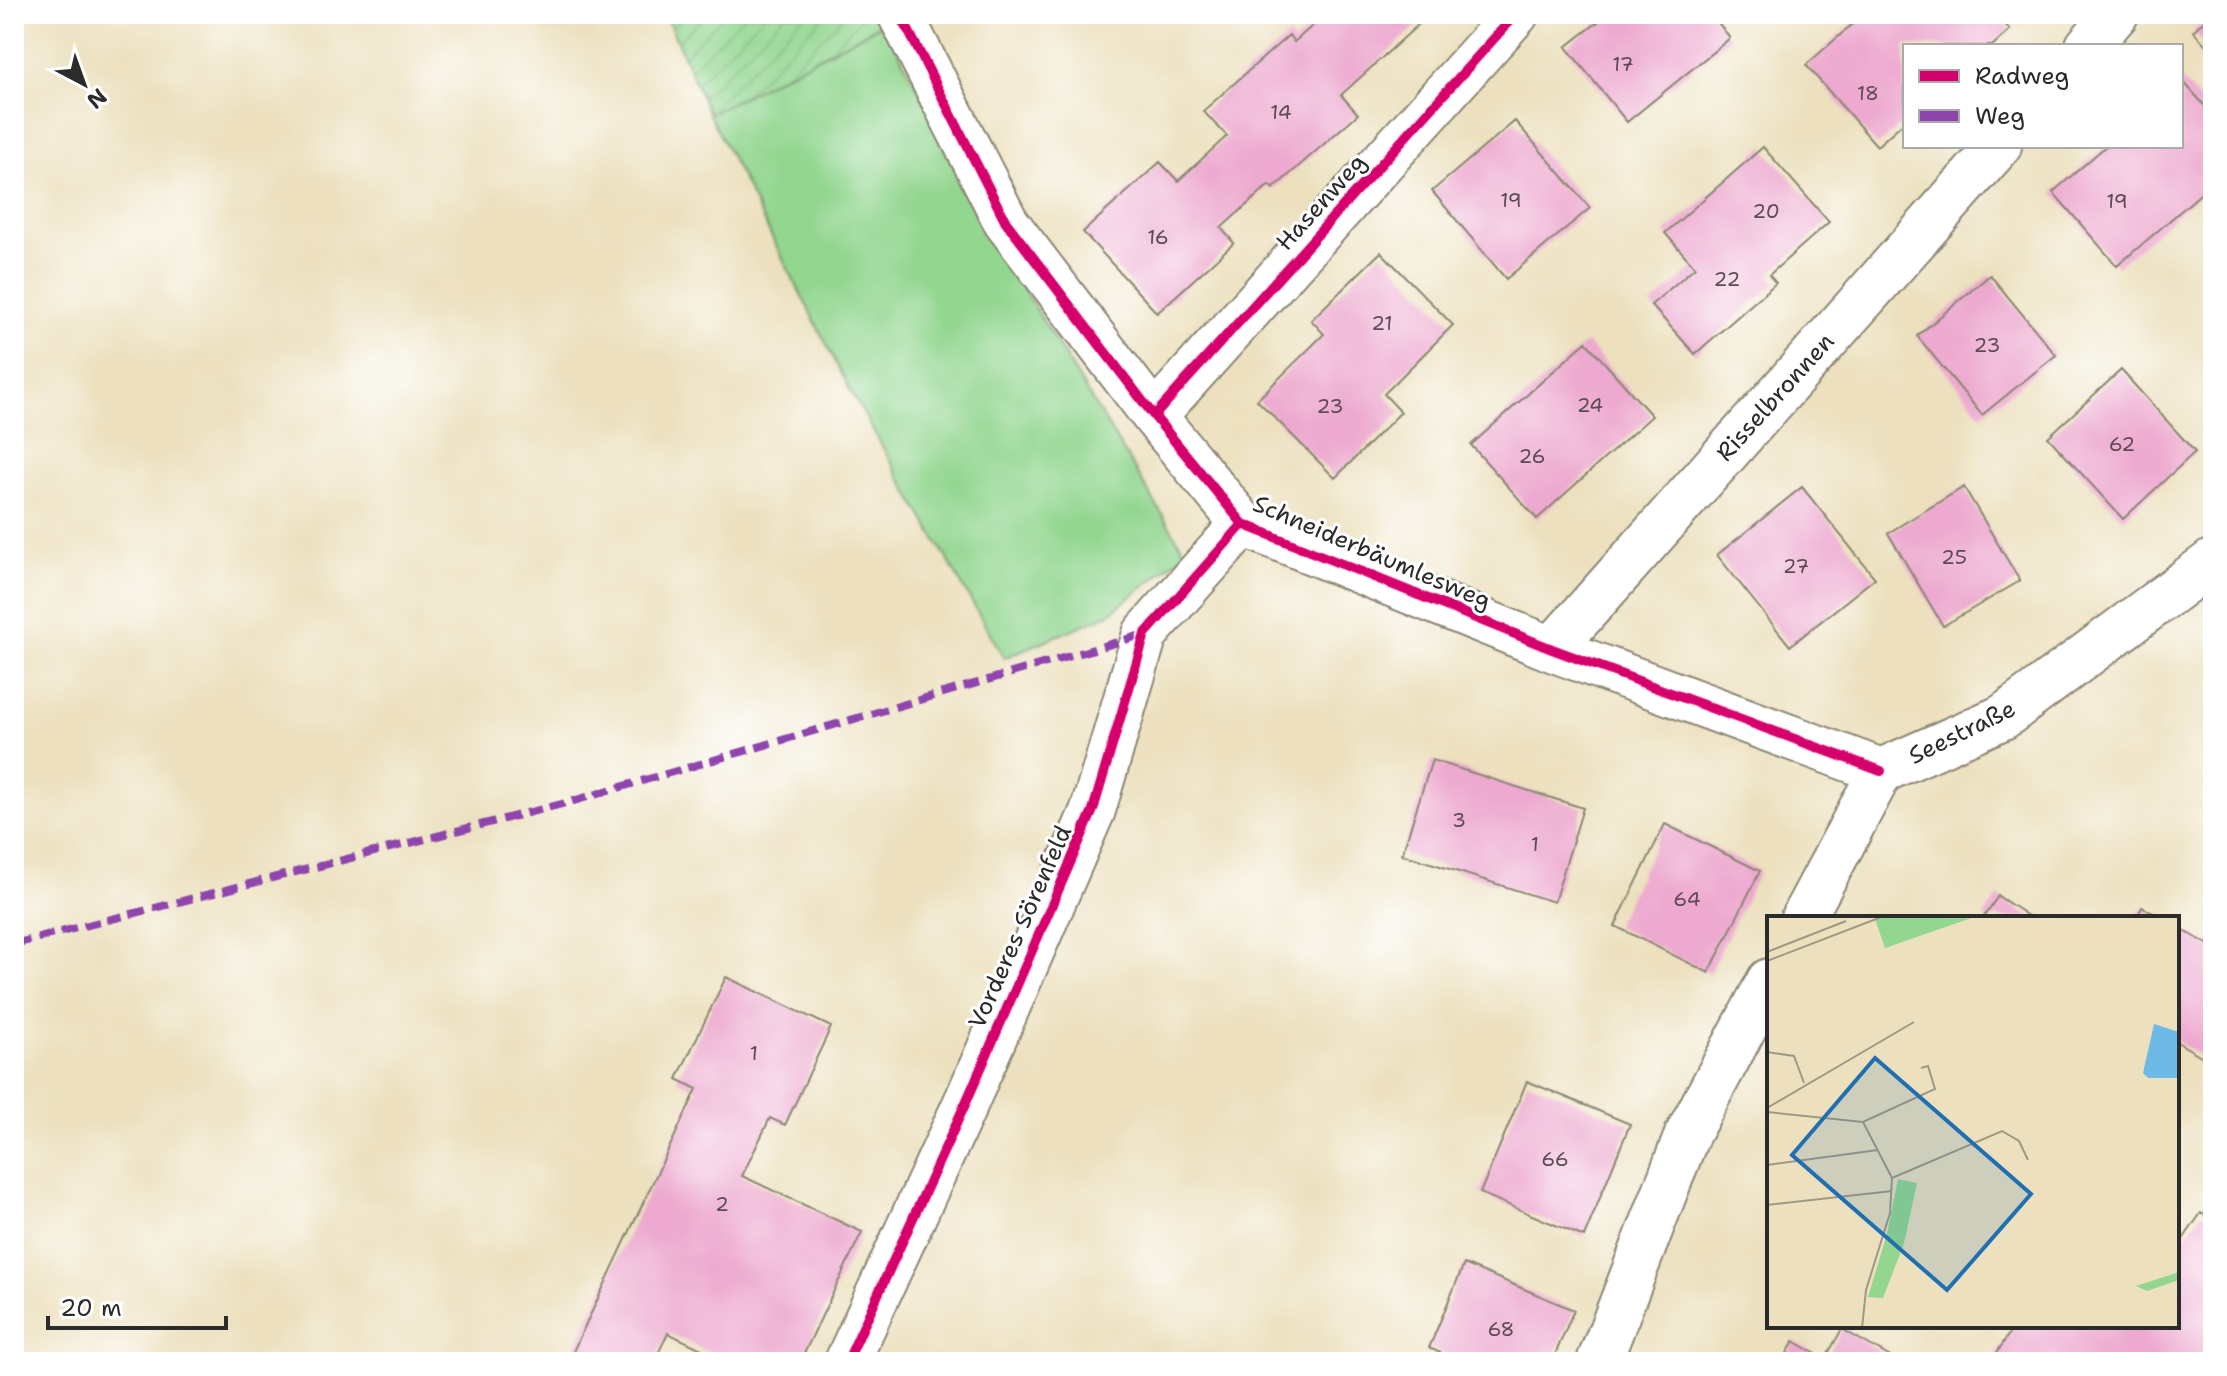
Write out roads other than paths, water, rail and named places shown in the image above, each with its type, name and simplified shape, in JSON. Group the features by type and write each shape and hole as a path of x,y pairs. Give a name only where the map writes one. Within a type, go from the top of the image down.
{"street":[{"name":"Schneiderbäumlesweg","path":"900,14 1006,222 1154,416 1243,524 1552,649 1881,771"},
{"name":"Hasenweg","path":"1154,416 1516,14"},
{"path":"2090,44 2116,14"},
{"name":"Risselbronnen","path":"1552,649 1997,148"},
{"name":"Vorderes Sörenfeld","path":"847,1362 968,1098 1093,810 1145,634 1243,524"},
{"name":"Seestraße","path":"1804,916 1881,771 2003,717 2213,561"},
{"path":"1599,1362 1687,1135 1767,985"}]}
